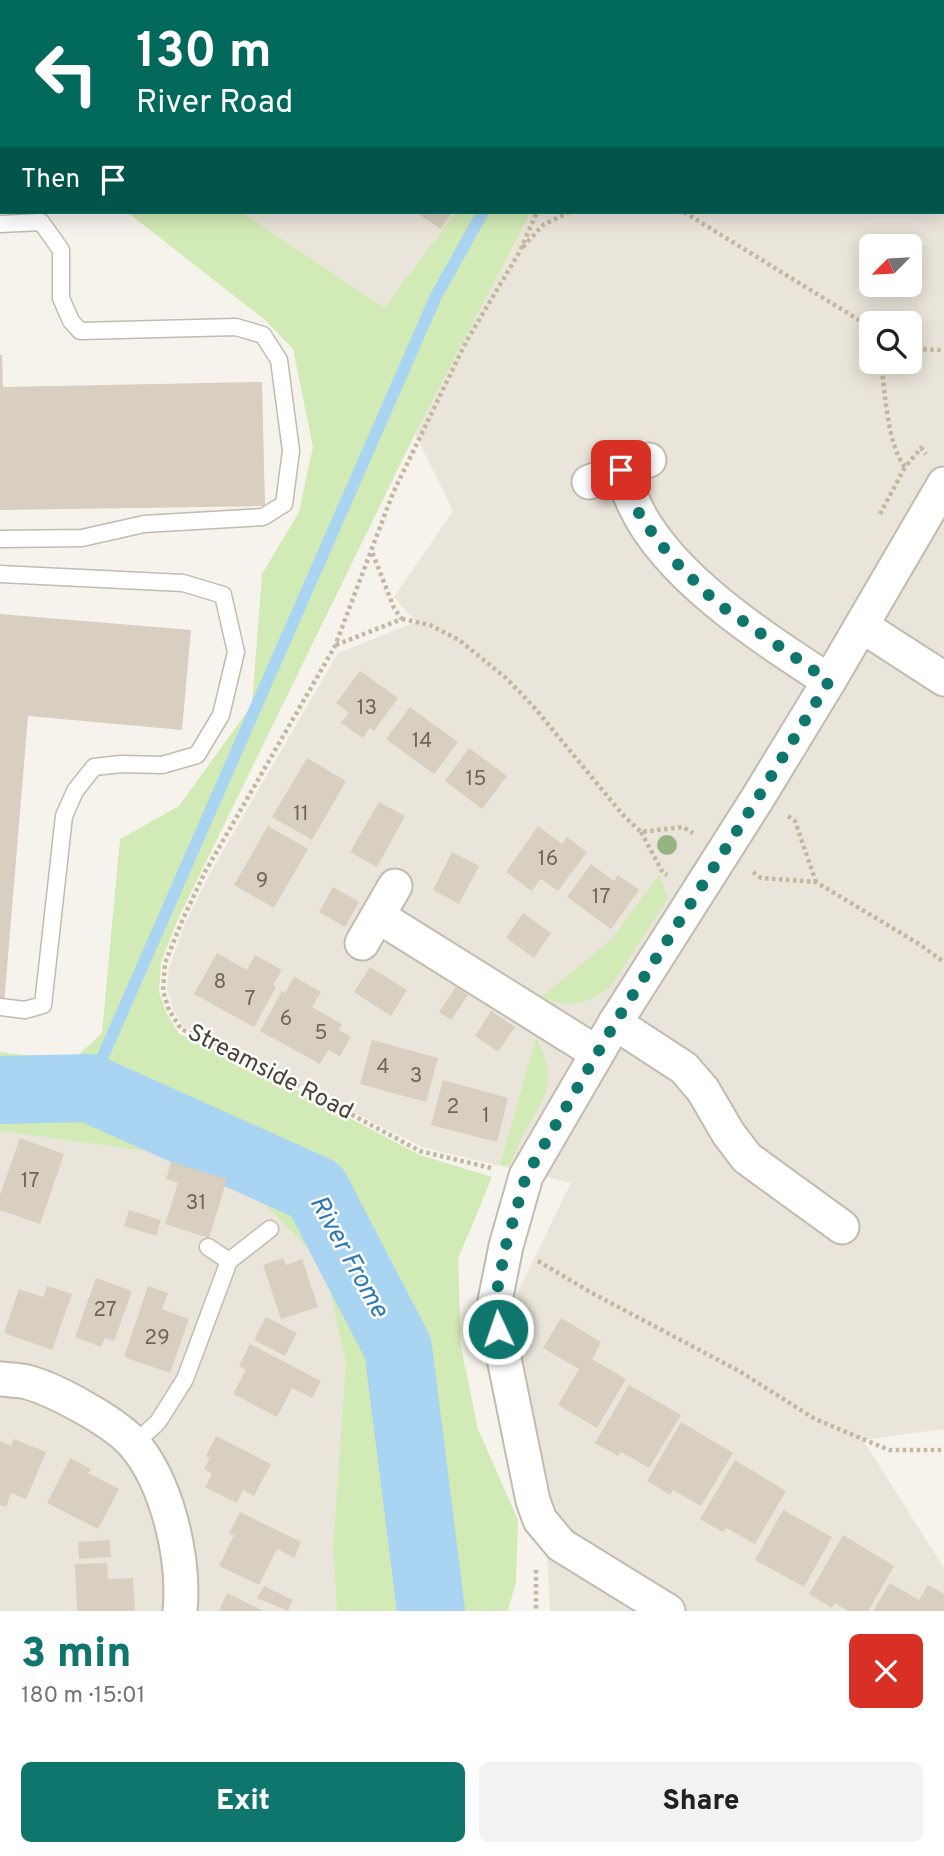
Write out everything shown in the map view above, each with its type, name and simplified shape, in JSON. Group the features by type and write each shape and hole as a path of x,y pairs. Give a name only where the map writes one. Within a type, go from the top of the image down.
{"street":[{"path":"589,482 635,465 635,507 657,540 682,569 717,603 829,681"},
{"path":"668,1611 561,1545 540,1520 533,1501 498,1329 495,1301 506,1245 526,1176 615,1023 759,796 862,626 936,470"},
{"path":"862,626 944,679"},
{"path":"395,886 370,929 597,1053"},
{"path":"615,1023 684,1068 703,1090 728,1133 747,1158 842,1227"},
{"path":"0,1379 27,1382 75,1403 109,1422 134,1444 162,1494 178,1543 182,1592 180,1611"}],"lane":[{"path":"0,224 41,222 61,250 61,298 71,321 80,331 236,327 263,335 279,360 291,451 284,504 263,517 144,524 82,538 0,539"},
{"path":"0,574 183,583 223,595 236,652 220,715 197,755 162,765 121,764 93,767 75,791 64,816 43,1005 25,1010 0,1007"},
{"path":"134,1444 158,1422 185,1379 229,1261 270,1229"},
{"path":"208,1247 229,1261"}],"path":[{"path":"520,251 536,214"},
{"path":"520,251 543,225 565,214"},
{"path":"687,214 859,320"},
{"name":"Streamside Road","path":"520,251 466,342 393,494 335,646 205,872 165,963 163,991 169,1010 181,1029 236,1054 420,1151 526,1176"},
{"path":"922,349 944,350"},
{"path":"883,374 892,435 899,459 905,467"},
{"path":"880,514 905,467 921,448 936,470"},
{"path":"372,552 394,608 402,619"},
{"path":"335,646 402,619 430,625 459,640 506,678 533,706 640,832 663,873 695,896"},
{"path":"759,796 795,821 816,882"},
{"path":"640,832 683,827 724,851 761,878 816,882 944,962"},
{"path":"506,1245 739,1371 816,1419 889,1450 944,1450"}],"shaded area":[{"path":"245,214 455,214 384,309"},
{"path":"530,214 944,214 944,1429 863,1440 944,1568 944,1611 550,1611 543,1480 522,1356 516,1295 571,1183 422,1147 183,1026 173,1009 167,989 169,968 185,924 209,875 338,653 416,622 394,597 453,511 415,434"},
{"path":"0,1131 160,1153 236,1175 324,1265 346,1363 333,1546 337,1611 0,1611"}],"green space":[{"path":"130,214 245,214 384,308 454,214 530,214 415,434 178,919 161,962 159,992 166,1012 179,1034 235,1058 420,1155 492,1177 458,1259 461,1347 478,1429 518,1520 516,1581 508,1611 337,1611 333,1546 346,1363 324,1265 236,1175 160,1153 0,1131 0,1052 72,1061 102,1033 120,839 179,806 252,705 262,574 299,512 313,447 293,349 265,320"},
{"path":"659,875 668,898 611,986 595,997 578,1003 561,1003 542,997 612,939"},
{"path":"536,1038 547,1067 547,1089 510,1166 500,1165"}],"building":[{"path":"418,214 451,214 441,229"},
{"path":"0,355 3,387 262,382 265,506 0,510"},
{"path":"0,614 191,630 182,730 28,716 4,1004 0,1004"},
{"path":"360,671 398,698 374,731 370,728 363,738 341,723 349,713 336,703"},
{"path":"410,707 458,742 434,774 386,739"},
{"path":"469,748 507,776 482,809 445,781"},
{"path":"307,758 346,781 312,840 272,817"},
{"path":"379,802 405,816 377,867 350,852"},
{"path":"268,826 308,849 274,908 234,885"},
{"path":"538,826 562,844 567,837 587,852 558,891 541,879 532,891 506,872"},
{"path":"452,852 479,866 459,904 433,890"},
{"path":"591,864 614,881 618,875 639,890 611,929 567,897"},
{"path":"333,887 359,902 345,927 319,912"},
{"path":"523,913 551,933 534,958 506,938"},
{"path":"217,953 247,970 255,955 282,970 273,985 276,987 254,1027 194,994"},
{"path":"370,967 407,990 391,1016 354,992"},
{"path":"294,977 321,992 312,1007 342,1024 339,1030 351,1037 340,1056 328,1050 320,1064 260,1031 282,991 285,993"},
{"path":"456,987 468,995 451,1020 439,1012"},
{"path":"491,1011 515,1027 498,1052 475,1036"},
{"path":"372,1040 438,1058 426,1102 360,1084"},
{"path":"443,1080 508,1098 497,1142 431,1125"},
{"path":"20,1138 64,1154 40,1224 0,1210 0,1195"},
{"path":"171,1162 227,1179 209,1238 165,1224 178,1183 166,1179"},
{"path":"129,1210 161,1220 156,1236 124,1226"},
{"path":"283,1258 286,1265 302,1259 318,1307 281,1319 263,1265"},
{"path":"96,1278 132,1291 114,1341 105,1338 101,1347 75,1337"},
{"path":"47,1286 72,1294 52,1350 4,1333 19,1289 43,1297"},
{"path":"148,1286 168,1293 162,1309 189,1319 170,1373 124,1357"},
{"path":"266,1317 297,1333 285,1356 254,1340"},
{"path":"561,1318 601,1342 592,1359 626,1379 597,1428 558,1405 579,1369 543,1348"},
{"path":"250,1344 321,1381 312,1398 292,1388 277,1417 233,1394 246,1370 239,1366"},
{"path":"629,1385 681,1415 649,1468 621,1452 618,1456 595,1443"},
{"path":"681,1422 733,1453 701,1506 673,1490 670,1495 647,1481"},
{"path":"216,1436 271,1464 254,1496 243,1490 237,1503 205,1487 212,1474 204,1469 210,1458 206,1456"},
{"path":"14,1439 46,1452 26,1499 11,1493 6,1507 0,1505 0,1441 11,1446"},
{"path":"70,1458 91,1469 88,1473 119,1489 98,1529 47,1503"},
{"path":"735,1460 786,1491 755,1544 726,1528 723,1532 700,1519"},
{"path":"783,1510 832,1537 804,1587 755,1560"},
{"path":"240,1512 301,1542 294,1558 277,1549 259,1585 219,1566 234,1535 229,1533"},
{"path":"843,1535 894,1566 868,1611 848,1611 835,1603 832,1608 809,1594"},
{"path":"110,1540 111,1557 79,1559 78,1542"},
{"path":"107,1563 108,1579 133,1578 135,1611 77,1611 75,1564"},
{"path":"890,1583 919,1600 928,1585 944,1594 944,1611 873,1611"},
{"path":"264,1586 293,1600 288,1611 257,1598"},
{"path":"227,1593 263,1611 219,1611"}],"waterway":[{"path":"89,1088 436,296 482,214"},
{"name":"River Frome","path":"0,1090 89,1088 316,1190 398,1348 431,1611"}],"route":[{"path":"498,1329 495,1301 506,1245 526,1176 615,1023 829,681 717,603 682,569 657,540 635,507 621,470"}]}
